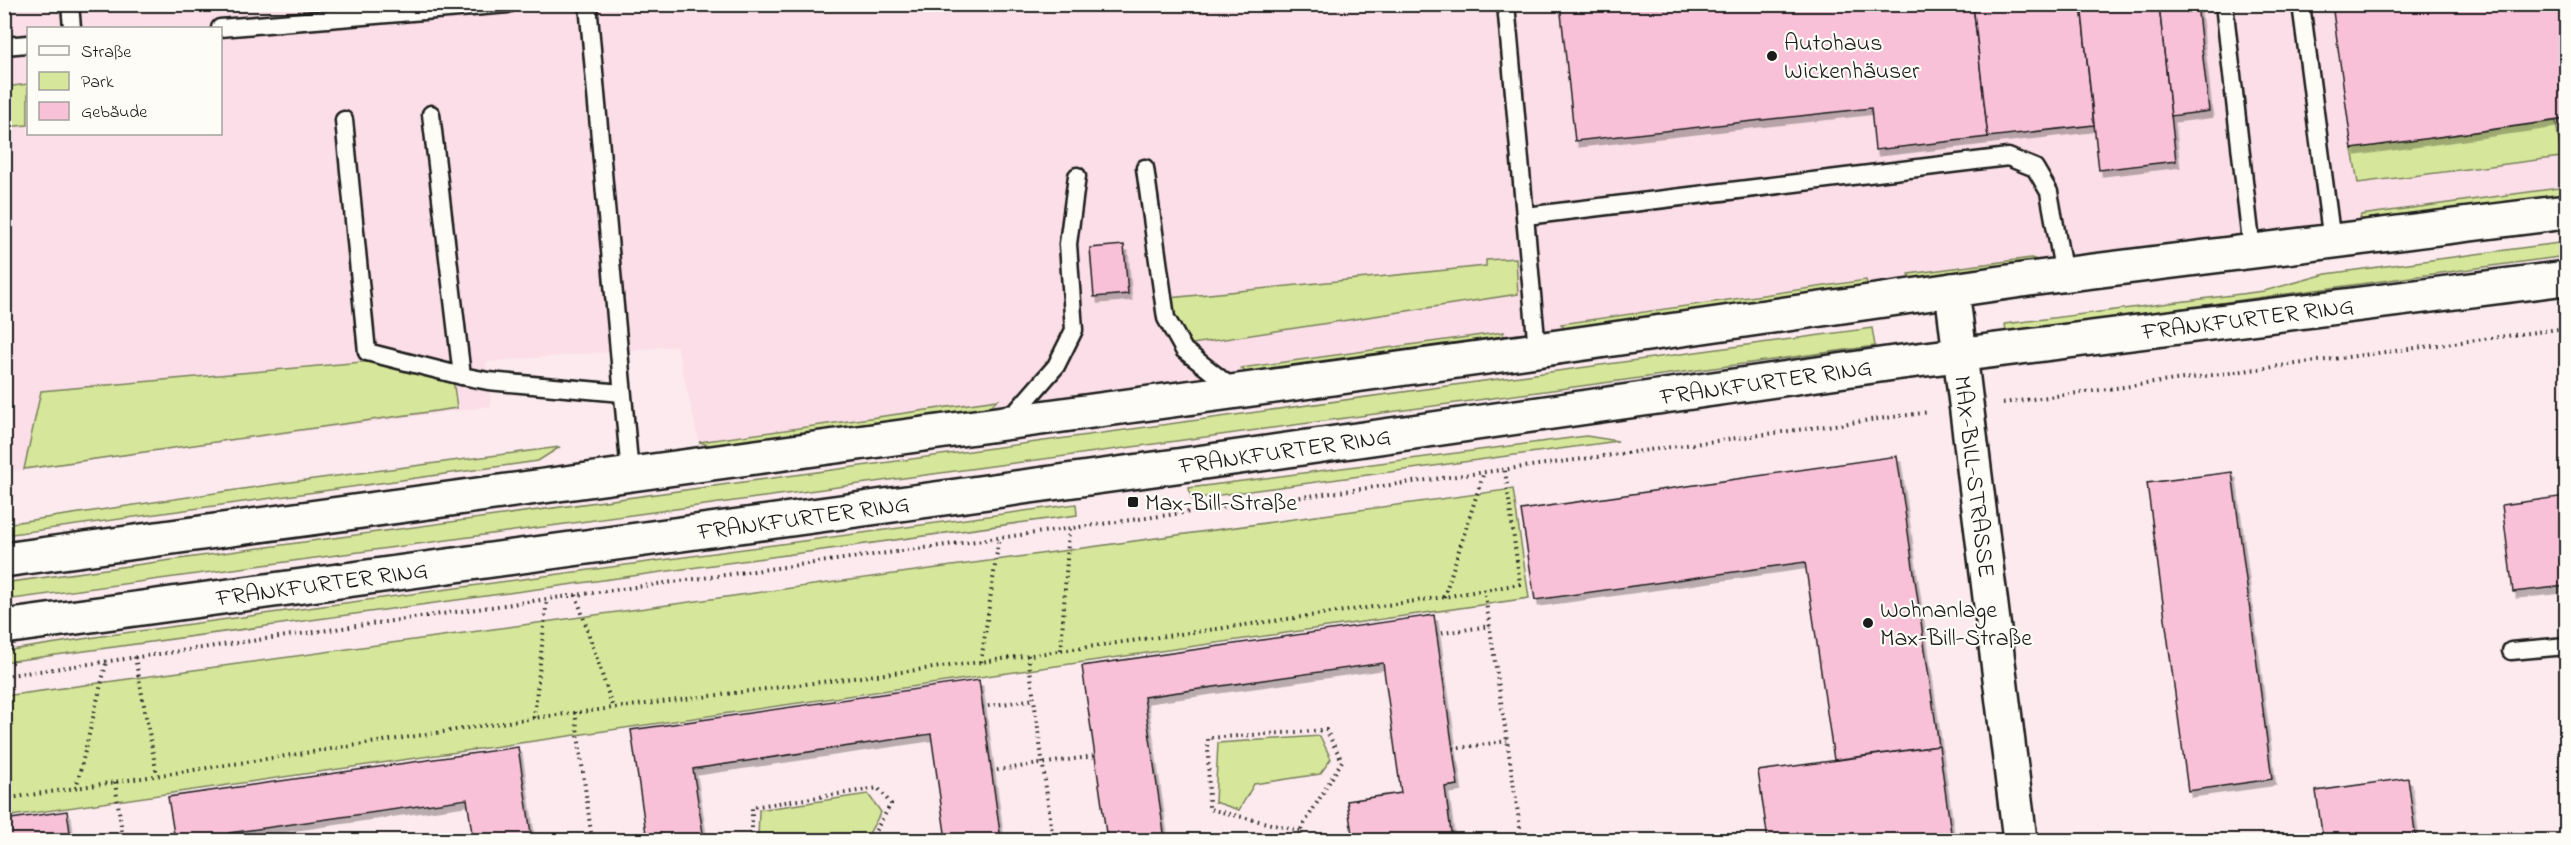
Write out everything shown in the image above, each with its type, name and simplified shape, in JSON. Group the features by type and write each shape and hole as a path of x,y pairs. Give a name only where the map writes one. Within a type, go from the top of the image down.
{"main road":[{"path":"4,560 1537,350 1952,290 2566,212"},
{"name":"FRANKFURTER RING","path":"4,627 1960,355 2566,278"},
{"name":"MAX-BILL-STRASSE","path":"1952,290 2020,840"}],"lane":[{"path":"70,4 72,27"},
{"path":"222,28 508,4"},
{"path":"588,4 630,474"},
{"path":"1506,4 1537,350"},
{"path":"2224,4 2252,251"},
{"path":"2301,4 2332,242"},
{"path":"4,46 27,44"},
{"path":"431,114 462,376"},
{"path":"344,120 367,352 488,381 622,393"},
{"path":"1526,216 2008,158 2036,168 2049,192 2064,275"},
{"path":"1145,168 1166,318 1184,350 1236,391"},
{"path":"1007,423 1056,366 1074,330 1068,244 1077,176"},
{"path":"2511,651 2566,646"}],"path":[{"name":"FRANKFURTER RING","path":"4,676 576,595 2566,328"},
{"path":"4,799 534,717 981,662 1444,597 1520,584 1505,470"},
{"path":"1444,597 1484,472"},
{"path":"1061,650 1069,530"},
{"path":"981,662 999,538"},
{"path":"1484,589 1522,840"},
{"path":"576,595 613,708"},
{"path":"534,717 547,599"},
{"path":"1436,634 1490,626"},
{"path":"1028,655 1053,840"},
{"path":"135,657 157,775"},
{"path":"76,788 107,660"},
{"path":"982,707 1035,699"},
{"path":"575,712 592,840"},
{"path":"1300,831 1209,809 1208,738 1326,730 1342,761 1300,831 1302,840"},
{"path":"1453,749 1507,741"},
{"path":"992,771 1095,756"},
{"path":"95,840 123,839 115,782"},
{"path":"752,840 752,807 878,788 891,804 870,840"}],"shaded area":[{"path":"4,5 2566,5 2566,199 729,451 699,442 677,346 486,362 491,406 5,472"}],"green space":[{"path":"27,84 27,125 5,127 5,87"},
{"path":"2556,121 2561,157 2358,183 2352,149"},
{"path":"2566,187 2566,199 2359,222 2361,215"},
{"path":"2566,242 2566,256 2006,332 2005,324 2264,291 2326,274"},
{"path":"1516,258 1518,294 1192,344 1178,325 1169,298 1486,266 1486,260"},
{"path":"2031,258 2040,261 2041,266 1913,286 1909,274"},
{"path":"1866,280 1870,292 1569,335 1561,324"},
{"path":"1872,328 1875,346 13,599 11,582"},
{"path":"1504,332 1498,345 1253,379 1241,368"},
{"path":"373,361 453,379 457,408 24,469 41,391"},
{"path":"998,400 980,414 729,451 699,442"},
{"path":"1586,436 1618,441 1191,499 1189,488"},
{"path":"560,447 538,461 5,535 5,524 283,483"},
{"path":"1513,489 1529,598 5,817 5,696"},
{"path":"1076,504 1077,515 5,662 5,651 102,636"},
{"path":"1320,736 1331,759 1320,774 1254,784 1239,810 1215,802 1218,743"},
{"path":"868,794 881,812 867,837 839,840 758,840 759,810"}],"building":[{"name":"Autohaus Wickenhäuser","path":"1560,4 1973,4 1988,137 1875,150 1871,108 1575,141"},
{"path":"1973,4 2081,4 2094,125 1988,137"},
{"path":"2081,4 2159,4 2176,161 2099,170"},
{"path":"2159,4 2197,4 2209,111 2171,116"},
{"path":"2332,4 2566,4 2566,119 2352,149"},
{"path":"1124,245 1128,294 1094,297 1090,248"},
{"name":"Wohnanlage Max-Bill-Straße","path":"1897,456 1939,746 1834,760 1805,562 1535,600 1521,510"},
{"path":"2232,472 2272,779 2188,791 2147,483"},
{"path":"2566,496 2566,586 2513,592 2502,505"},
{"path":"1434,615 1458,785 1445,787 1452,840 1353,840 1347,801 1401,793 1383,663 1144,697 1165,840 1107,840 1082,666"},
{"path":"979,680 1001,840 946,840 931,734 693,769 704,840 647,840 631,730"},
{"path":"1939,746 1952,840 1768,840 1758,771"},
{"path":"518,747 532,840 473,840 467,799 229,833 230,840 175,840 168,797"},
{"path":"2408,778 2416,840 2323,840 2316,791"},
{"path":"67,811 71,840 4,840 4,820"}],"place":[{"name":"Autohaus Wickenhäuser","path":"1772,56"},
{"name":"Max-Bill-Straße","path":"1133,502"},
{"name":"Wohnanlage Max-Bill-Straße","path":"1868,623"}]}
